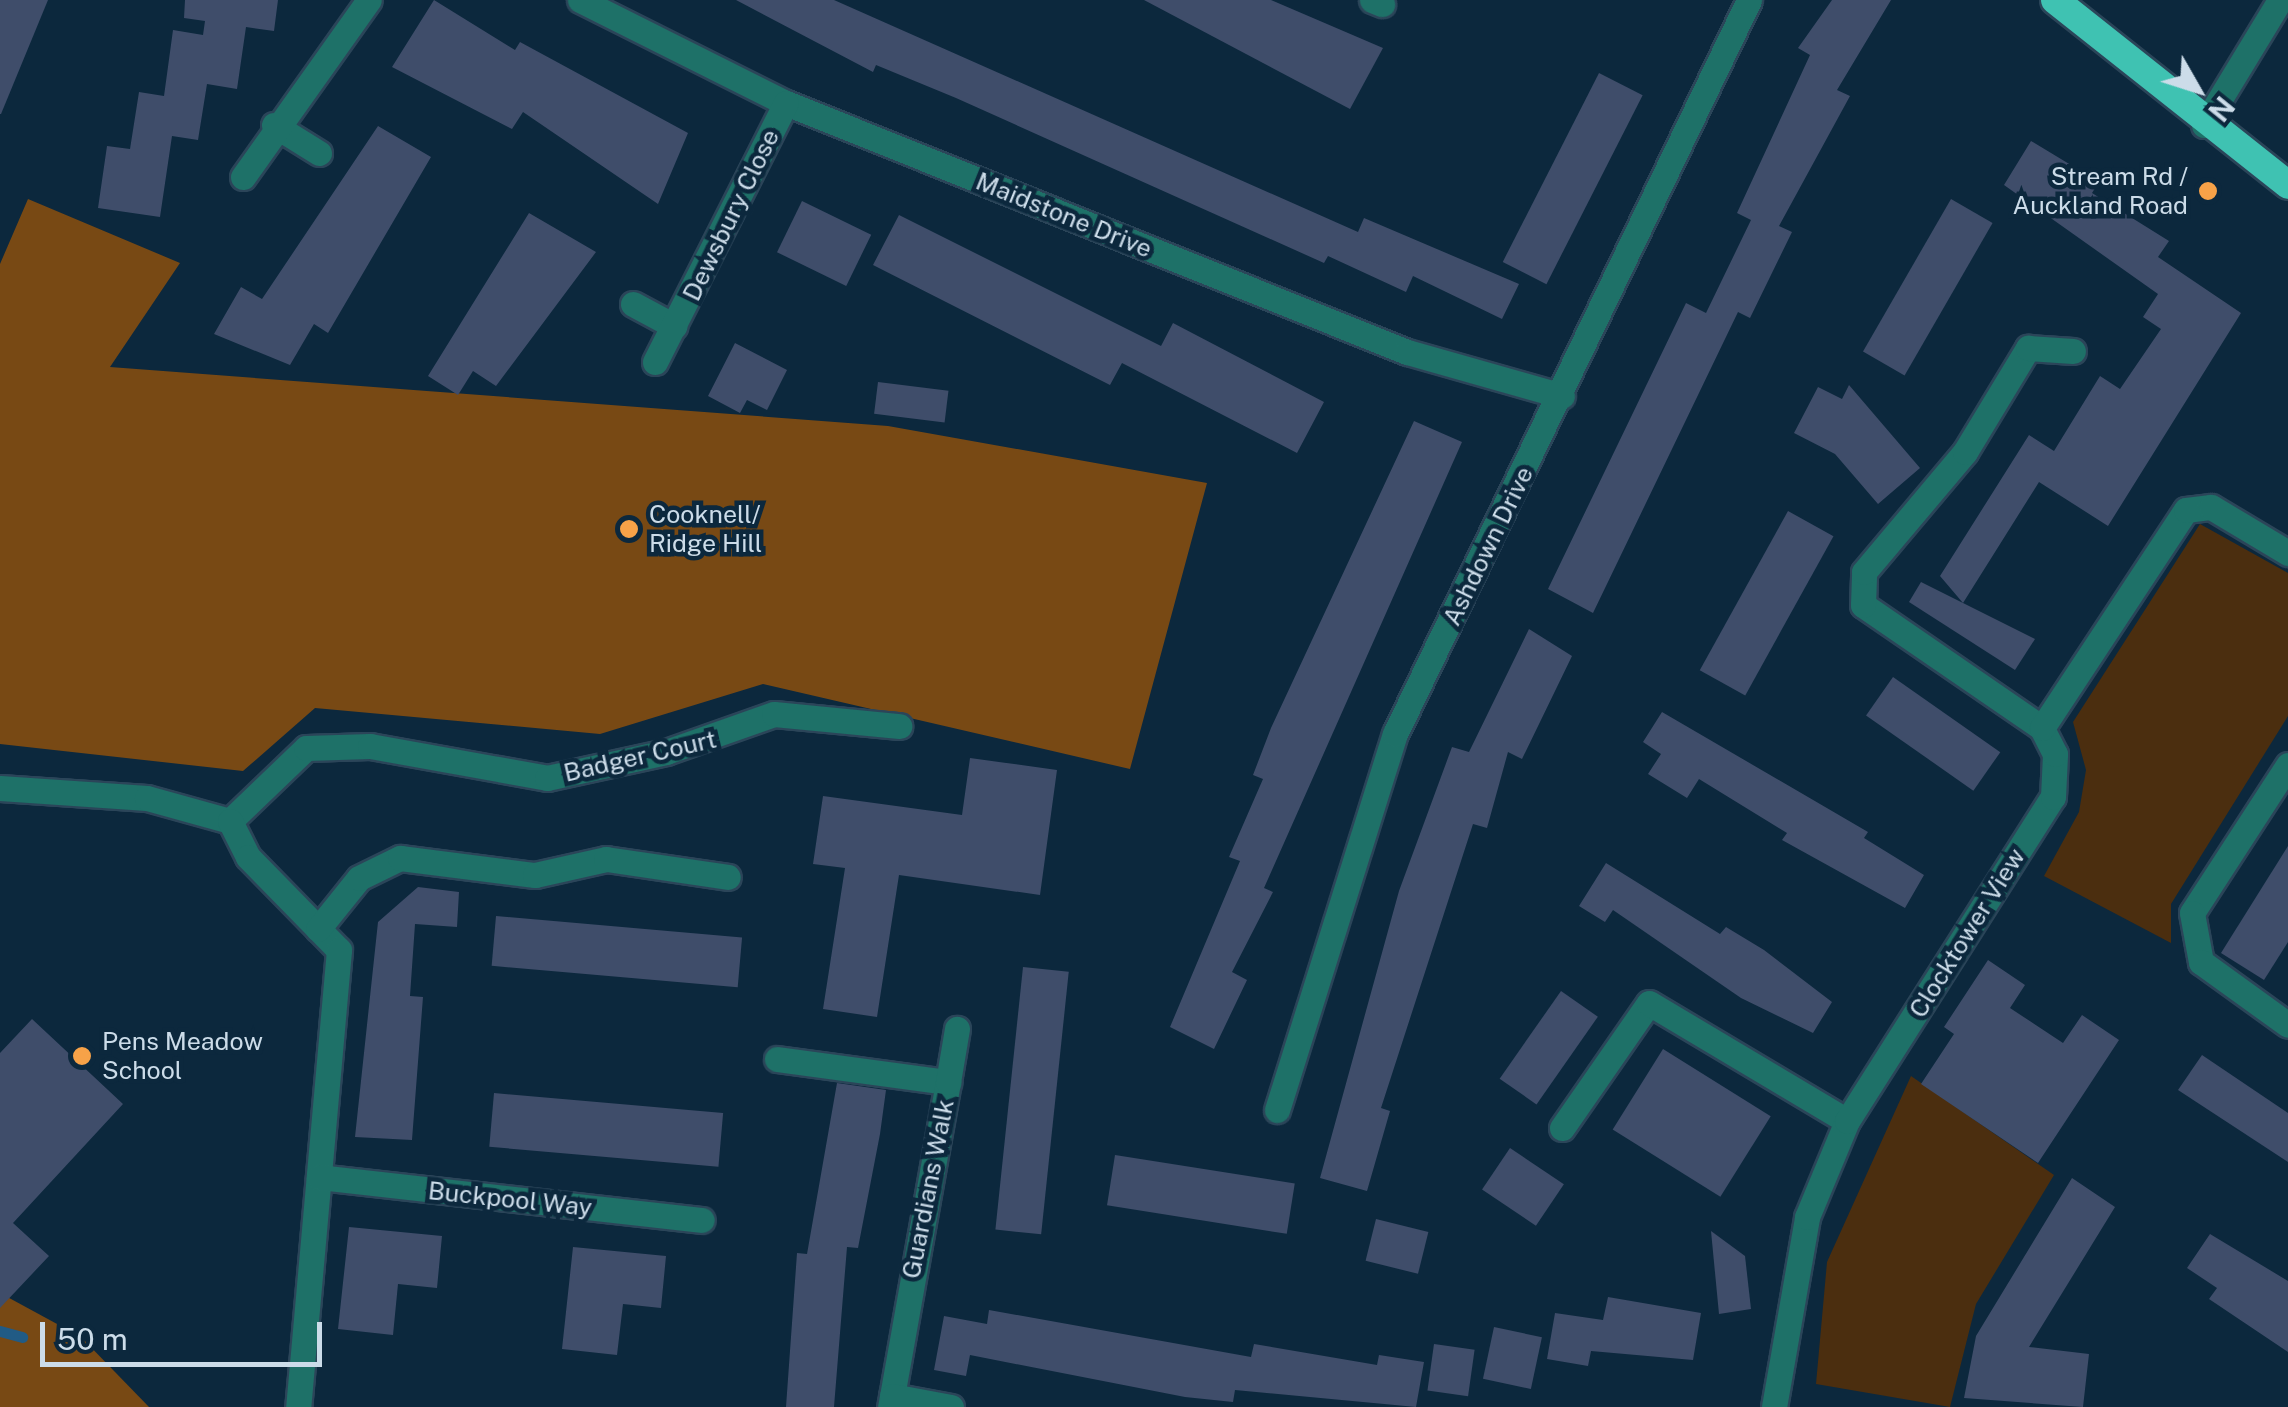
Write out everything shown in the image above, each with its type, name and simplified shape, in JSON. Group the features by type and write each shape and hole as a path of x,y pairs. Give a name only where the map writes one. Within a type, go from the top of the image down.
{"highway":[{"path":"2055,0 2204,125 2288,185"}],"street":[{"path":"242,177 274,125 369,0"},
{"name":"Maidstone Drive","path":"580,0 786,104 1408,352 1562,396"},
{"name":"Ashdown Drive","path":"1277,1110 1395,734 1562,396 1749,0"},
{"path":"2204,125 2280,0"},
{"name":"Dewsbury Close","path":"655,362 786,104"},
{"path":"274,125 319,153"},
{"name":"Dewsbury Close","path":"632,304 674,326"},
{"path":"2073,351 2028,348 1965,452 1864,572 1863,604 2042,728 2186,510 2211,507 2288,553"},
{"name":"Badger Court","path":"230,821 306,748 370,746 548,778 666,752 774,714 899,726"},
{"name":"Clocktower View","path":"1774,1407 1806,1217 1846,1121 2053,797 2055,754 2042,728"},
{"path":"2288,765 2192,913 2201,962 2288,1024"},
{"path":"0,788 147,798 230,821 248,858 339,950 298,1407"},
{"path":"318,929 359,878 400,858 535,875 606,859 728,877"},
{"path":"1562,1128 1649,1003 1846,1121"},
{"path":"948,1082 957,1029"},
{"name":"Guardians Walk","path":"777,1059 948,1082 891,1402"},
{"name":"Buckpool Way","path":"320,1177 702,1220"},
{"path":"891,1402 951,1407"}],"shaded area":[{"path":"28,199 180,263 110,367 888,426 1207,483 1130,769 763,684 600,734 315,708 243,771 0,744 0,264"},
{"path":"2200,524 2288,573 2288,716 2171,904 2171,943 2044,876 2079,812 2086,770 2073,722"},
{"path":"1911,1076 2054,1175 1976,1304 1950,1407 1816,1384 1827,1262"},
{"path":"0,1293 81,1337 149,1407 0,1407"}],"building":[{"path":"0,0 48,0 1,114 0,114"},
{"path":"185,0 278,0 274,31 246,27 237,89 207,84 198,140 172,136 160,217 98,208 107,146 130,149 139,92 164,96 173,30 203,35 205,21 184,18"},
{"path":"434,0 515,50 520,42 688,133 658,204 523,112 512,129 392,67"},
{"path":"736,0 834,0 1358,232 1364,218 1519,284 1502,319 1413,276 1406,292 1328,256 1324,263 956,98 876,65 873,72"},
{"path":"1144,0 1271,0 1383,48 1350,109"},
{"path":"1832,0 1891,0 1837,90 1850,96 1779,226 1792,232 1750,318 1738,312 1593,613 1548,589 1686,303 1706,313 1751,220 1737,213 1810,55 1798,48"},
{"path":"1599,73 1643,95 1546,284 1503,262"},
{"path":"378,126 431,157 328,333 314,324 290,365 214,334 241,287 262,299"},
{"path":"2031,141 2099,182 2092,193 2169,241 2158,257 2241,313 2108,526 2039,482 1963,603 1940,576 2029,435 2054,451 2100,376 2120,389 2161,329 2143,317 2158,294 2004,185"},
{"path":"1951,199 1993,223 1905,375 1863,351"},
{"path":"802,201 871,235 846,286 777,252"},
{"path":"529,213 596,252 496,386 473,371 458,395 428,376"},
{"path":"899,215 1161,346 1173,323 1324,402 1297,453 1122,363 1110,385 873,265"},
{"path":"735,343 787,370 767,410 747,400 740,413 708,396"},
{"path":"878,382 948,391 945,422 874,414"},
{"path":"1849,385 1920,468 1878,504 1835,454 1794,433 1818,387 1842,399"},
{"path":"1414,421 1462,442 1264,888 1273,892 1232,972 1247,980 1214,1049 1170,1027 1240,861 1229,857 1263,779 1253,775 1271,728"},
{"path":"1788,511 1833,536 1745,695 1700,670"},
{"path":"1921,582 2035,639 2015,670 1909,602"},
{"path":"1529,629 1572,656 1522,759 1508,752 1487,828 1473,824 1381,1108 1390,1111 1367,1191 1320,1178 1399,891 1452,747 1469,752"},
{"path":"1893,677 2000,752 1973,791 1866,716"},
{"path":"1662,712 1868,832 1864,838 1924,875 1905,908 1782,840 1787,833 1699,779 1687,798 1648,774 1661,754 1643,742"},
{"path":"970,758 1057,770 1040,895 899,875 877,1017 823,1009 845,868 813,864 823,796 962,815"},
{"path":"2288,846 2288,942 2264,980 2221,953"},
{"path":"1606,863 1720,934 1726,927 1764,950 1832,1002 1813,1033 1741,998 1613,910 1605,922 1579,906"},
{"path":"418,887 459,892 457,927 415,924 410,996 423,997 412,1140 355,1137 378,922"},
{"path":"496,916 742,938 738,987 492,966"},
{"path":"1988,960 2025,985 2010,1008 2063,1043 2082,1015 2119,1040 2038,1163 1921,1084 1954,1034 1944,1027"},
{"path":"1023,967 1069,972 1041,1234 995,1230"},
{"path":"1561,991 1598,1017 1536,1104 1500,1079"},
{"path":"32,1019 123,1104 13,1223 49,1256 0,1308 0,1053"},
{"path":"1663,1049 1771,1116 1720,1197 1613,1130"},
{"path":"2202,1055 2288,1113 2288,1162 2178,1090"},
{"path":"837,1083 886,1090 880,1134 858,1248 847,1247 834,1407 786,1407 797,1253 807,1254"},
{"path":"494,1093 723,1113 718,1167 489,1147"},
{"path":"1510,1148 1564,1184 1536,1226 1482,1189"},
{"path":"1115,1155 1295,1183 1287,1234 1107,1205"},
{"path":"2072,1178 2115,1207 2029,1347 2089,1354 2083,1407 1964,1398 1976,1336"},
{"path":"1376,1219 1428,1232 1418,1274 1366,1261"},
{"path":"349,1227 442,1236 437,1288 398,1284 393,1335 338,1329"},
{"path":"1711,1231 1745,1256 1751,1309 1719,1314"},
{"path":"2210,1234 2288,1281 2288,1352 2209,1299 2217,1288 2187,1268"},
{"path":"573,1247 666,1256 661,1308 623,1304 617,1355 562,1349"},
{"path":"1608,1297 1701,1313 1693,1360 1591,1351 1588,1366 1547,1359 1555,1313 1603,1320"},
{"path":"989,1310 1251,1357 1254,1344 1377,1365 1379,1355 1424,1362 1416,1407 1235,1390 1233,1402 1185,1397 970,1355 966,1376 934,1370 944,1316 987,1324"},
{"path":"1494,1327 1542,1337 1531,1389 1483,1379"},
{"path":"1434,1344 1475,1350 1468,1396 1427,1391"}],"waterway":[{"path":"0,1331 22,1337"}],"place":[{"name":"Stream Rd / Auckland Road","path":"2208,191"},
{"name":"Cooknell/ Ridge Hill","path":"629,529"},
{"name":"Pens Meadow School","path":"82,1056"}]}
